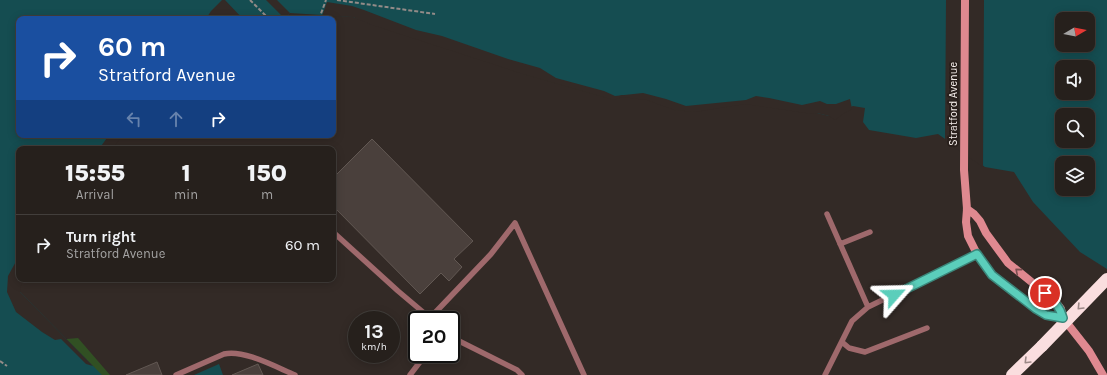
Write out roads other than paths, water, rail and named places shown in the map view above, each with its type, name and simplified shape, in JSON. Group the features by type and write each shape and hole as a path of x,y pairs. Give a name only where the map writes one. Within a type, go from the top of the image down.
{"highway":[{"path":"1012,375 1107,279"}],"main road":[{"name":"Stratford Avenue","path":"965,0 964,170 968,236 977,254 992,275 1036,309 1046,315 1063,318"},
{"path":"967,209 980,221 986,234 1008,263 1055,301 1063,318 1089,351 1103,375"}],"lane":[{"path":"827,214 868,308"},
{"path":"438,311 491,254 515,223 584,375"},
{"path":"840,244 870,232"},
{"path":"336,235 422,311"},
{"path":"825,375 852,321 868,308 977,254"},
{"path":"842,342 849,348 865,352 927,328"},
{"path":"460,342 517,370 522,375"},
{"path":"176,375 231,352 245,355 295,375"},
{"path":"410,375 419,363"}],"water":[{"path":"0,0 222,0 208,16 16,16 16,138 118,138 113,146 16,146 16,282 19,282 20,292 102,375 0,375"},
{"path":"225,0 1107,0 1107,269 1080,252 1033,202 1014,172 985,167 938,134 916,138 869,130 863,122 865,108 853,106 829,116 745,102 695,110 647,98 622,95 614,98 353,17 290,13 288,16 240,16"},
{"path":"219,364 223,375 194,375"}]}
